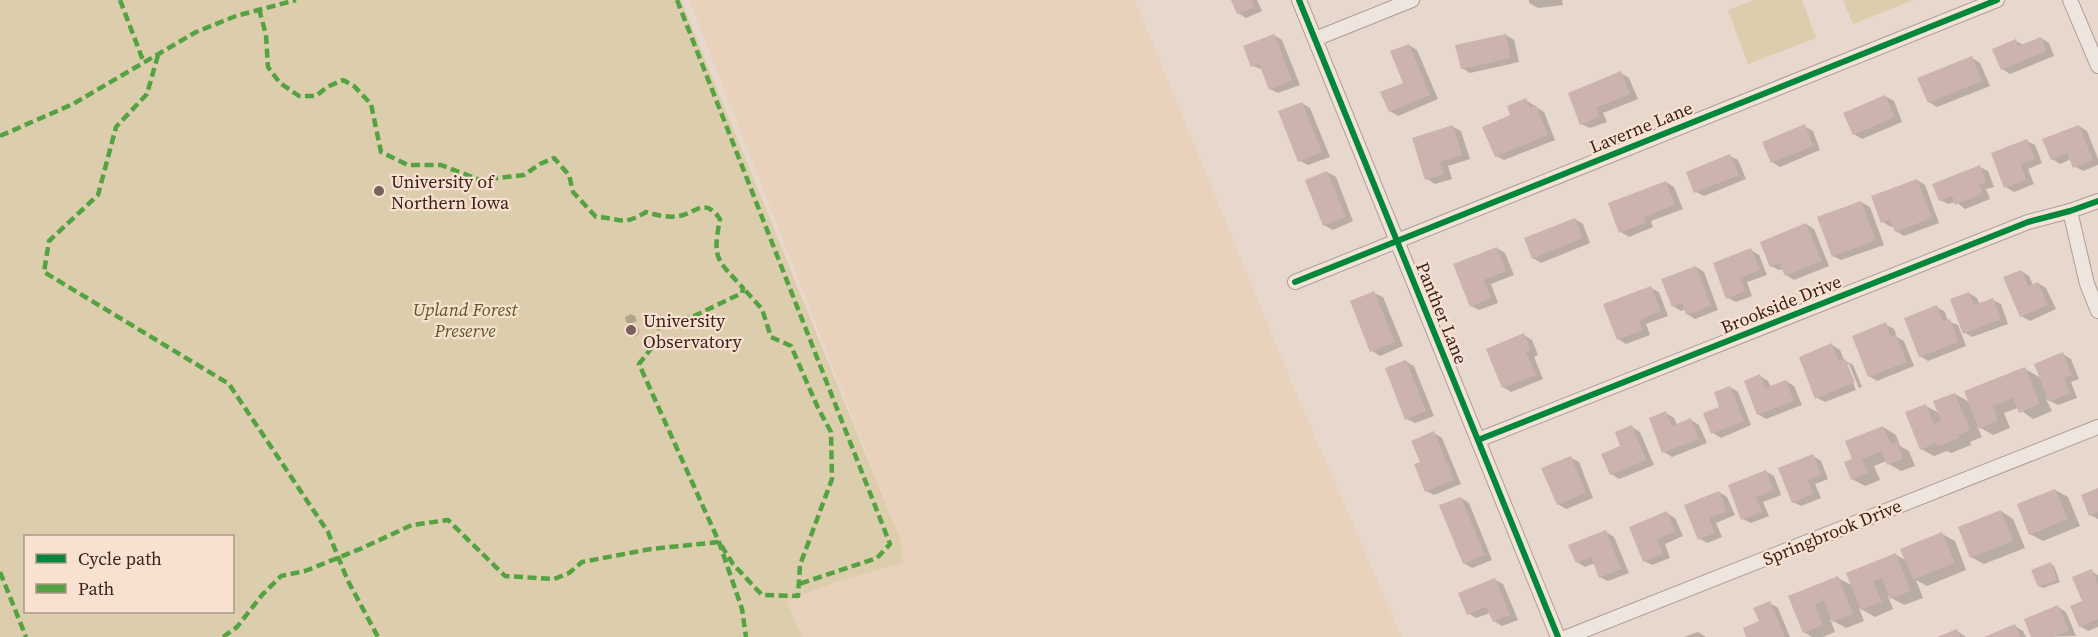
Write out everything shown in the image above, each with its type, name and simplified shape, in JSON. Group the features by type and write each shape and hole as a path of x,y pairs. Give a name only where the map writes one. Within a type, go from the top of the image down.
{"street":[{"name":"Panther Lane","path":"1299,0 1558,637"},
{"path":"1315,39 1412,0"},
{"name":"Laverne Lane","path":"1295,282 1997,0"},
{"path":"2070,0 2098,66"},
{"name":"Brookside Drive","path":"1478,440 2028,222 2098,201"},
{"path":"2070,211 2087,284 2098,311"},
{"name":"Springbrook Drive","path":"1567,637 2098,427"}],"shaded area":[{"path":"689,0 1135,0 1291,381 1402,637 802,637 787,601 836,582 900,539"}],"green space":[{"name":"Upland Forest Preserve","path":"0,0 681,0 900,539 903,563 836,582 787,601 802,637 0,637"},
{"path":"1754,0 1802,0 1816,38 1748,64 1728,10"},
{"path":"1843,0 1913,0 1853,24"}],"building":[{"path":"1231,0 1252,0 1255,7 1237,14"},
{"path":"1274,34 1292,80 1269,90 1259,64 1251,67 1243,46"},
{"path":"1506,34 1511,58 1461,69 1455,45"},
{"path":"2041,37 2047,51 2001,70 1992,49 2016,39 2018,46"},
{"path":"1409,44 1430,95 1389,112 1380,92 1403,83 1390,51"},
{"path":"1972,56 1982,81 1928,103 1917,78"},
{"path":"1621,71 1630,94 1596,108 1599,117 1580,125 1568,93"},
{"path":"1885,95 1895,117 1853,135 1843,113"},
{"path":"1526,98 1530,108 1536,105 1548,135 1495,157 1482,127 1510,115 1507,106"},
{"path":"1302,102 1322,152 1298,162 1278,111"},
{"path":"1805,124 1813,146 1771,163 1762,142"},
{"path":"1453,125 1462,155 1440,162 1444,174 1425,180 1412,138"},
{"path":"2079,125 2093,160 2073,168 2067,153 2051,160 2042,139"},
{"path":"2027,139 2035,159 2021,164 2026,180 2004,188 1991,153"},
{"path":"1730,154 1739,175 1694,193 1686,172"},
{"path":"1980,165 1986,182 1979,185 1983,194 1955,205 1952,196 1939,201 1932,184"},
{"path":"1327,171 1346,217 1323,226 1305,180"},
{"path":"1917,179 1932,218 1895,232 1890,220 1881,223 1871,196"},
{"path":"1666,181 1675,205 1644,217 1646,223 1619,233 1608,203"},
{"path":"1861,201 1876,240 1832,257 1817,217"},
{"path":"1575,218 1583,238 1532,259 1524,238"},
{"path":"1806,223 1822,261 1785,276 1779,263 1770,267 1760,242"},
{"path":"1497,247 1506,271 1484,280 1491,298 1470,307 1453,264"},
{"path":"1751,248 1760,270 1740,278 1745,291 1726,299 1713,263"},
{"path":"1696,266 1711,306 1686,315 1682,303 1672,307 1661,279"},
{"path":"2021,270 2028,286 2038,282 2048,305 2020,317 2003,277"},
{"path":"1651,286 1661,311 1639,320 1643,330 1617,340 1603,304"},
{"path":"1374,291 1395,342 1370,352 1350,301"},
{"path":"1969,292 1974,305 1993,298 2001,319 1963,334 1950,299"},
{"path":"1937,305 1943,321 1950,319 1959,342 1919,357 1904,318"},
{"path":"1886,322 1891,337 1896,335 1907,362 1868,377 1852,336"},
{"name":"University Observatory","path":"631,323 636,325 638,330 636,335 631,337 626,335 624,330 626,325"},
{"path":"1524,333 1531,350 1526,352 1536,375 1502,388 1486,349"},
{"path":"1832,343 1839,361 1845,359 1855,382 1815,399 1799,357"},
{"path":"2063,352 2072,375 2064,378 2070,393 2049,402 2034,364"},
{"path":"1406,360 1426,411 1405,420 1385,368"},
{"path":"2025,367 2040,404 2019,413 2013,398 1993,406 1998,421 1979,429 1964,391"},
{"path":"1760,374 1765,388 1786,380 1794,401 1757,415 1744,381"},
{"path":"1730,386 1744,421 1711,434 1703,413 1719,407 1714,392"},
{"path":"1955,393 1970,430 1958,435 1960,438 1937,447 1936,443 1920,450 1905,412 1926,404 1934,424 1941,421 1933,401"},
{"path":"1666,411 1672,426 1691,418 1699,439 1662,453 1649,418"},
{"path":"1632,425 1646,460 1610,475 1601,454 1620,446 1615,432"},
{"path":"1883,426 1891,444 1897,442 1903,459 1887,465 1882,451 1862,459 1868,473 1851,480 1844,462 1852,459 1845,441"},
{"path":"1434,431 1454,480 1425,492 1414,464 1420,462 1411,441"},
{"path":"1813,454 1821,474 1808,480 1813,494 1792,503 1778,468"},
{"path":"1571,456 1586,493 1557,505 1541,468"},
{"path":"1766,470 1774,490 1756,497 1762,512 1741,520 1728,485"},
{"path":"2098,488 2098,512 2089,516 2081,495"},
{"path":"2055,489 2068,519 2029,535 2017,504"},
{"path":"1719,491 1727,511 1709,518 1715,533 1698,540 1684,505"},
{"path":"1461,497 1485,555 1463,564 1439,505"},
{"path":"2001,510 2013,541 1970,558 1958,527"},
{"path":"1667,511 1675,532 1657,539 1663,554 1643,562 1629,527"},
{"path":"1606,530 1621,569 1599,578 1591,557 1576,563 1568,545"},
{"path":"1942,532 1955,563 1913,580 1900,549"},
{"path":"1896,553 1911,591 1890,599 1882,578 1873,581 1882,602 1861,610 1846,573"},
{"path":"2051,562 2057,580 2038,587 2031,570"},
{"path":"2092,569 2098,585 2098,619 2079,627 2070,606 2082,601 2072,577"},
{"path":"1838,576 1853,614 1832,622 1824,601 1815,604 1823,625 1803,633 1788,596"},
{"path":"1495,578 1510,615 1493,622 1486,607 1467,615 1458,593"},
{"path":"1770,601 1785,637 1746,637 1743,628 1759,621 1753,608"},
{"path":"2058,605 2069,631 2054,637 2031,637 2024,619"},
{"path":"2015,624 2020,637 1984,637"},
{"path":"1957,629 1960,637 1937,637"}],"marked path":[{"path":"120,0 144,63"},
{"path":"0,136 73,104 196,32 236,16 296,0"},
{"path":"677,0 890,544 877,558 799,584"},
{"path":"259,9 266,35 268,67 280,83 299,96 316,96 327,87 343,80 354,86 371,104 381,152 408,165 441,165 480,180 524,175 554,158 569,175 573,192 596,217 626,220 646,212 675,217 705,207 720,219 717,243 719,258 727,271 743,288 742,293 692,317 659,325 653,346 639,364 719,542 742,609 746,637"},
{"path":"158,55 147,94 116,127 98,195 49,241 44,272 229,384 328,532 348,581 378,637"},
{"path":"223,637 237,627 262,595 281,576 305,571 412,525 448,520 505,576 554,579 569,573 582,562 651,549 719,542 733,564 762,595 798,596 800,565 832,479 831,432 791,346 771,337 762,309 743,288"},
{"path":"0,572 26,637"}],"cycle path":[{"path":"1299,0 1558,637"},
{"path":"1295,282 1997,0"},
{"path":"1478,440 2028,222 2098,201"}],"place":[{"name":"University of Northern Iowa","path":"379,191"},
{"name":"University Observatory","path":"631,330"}]}
